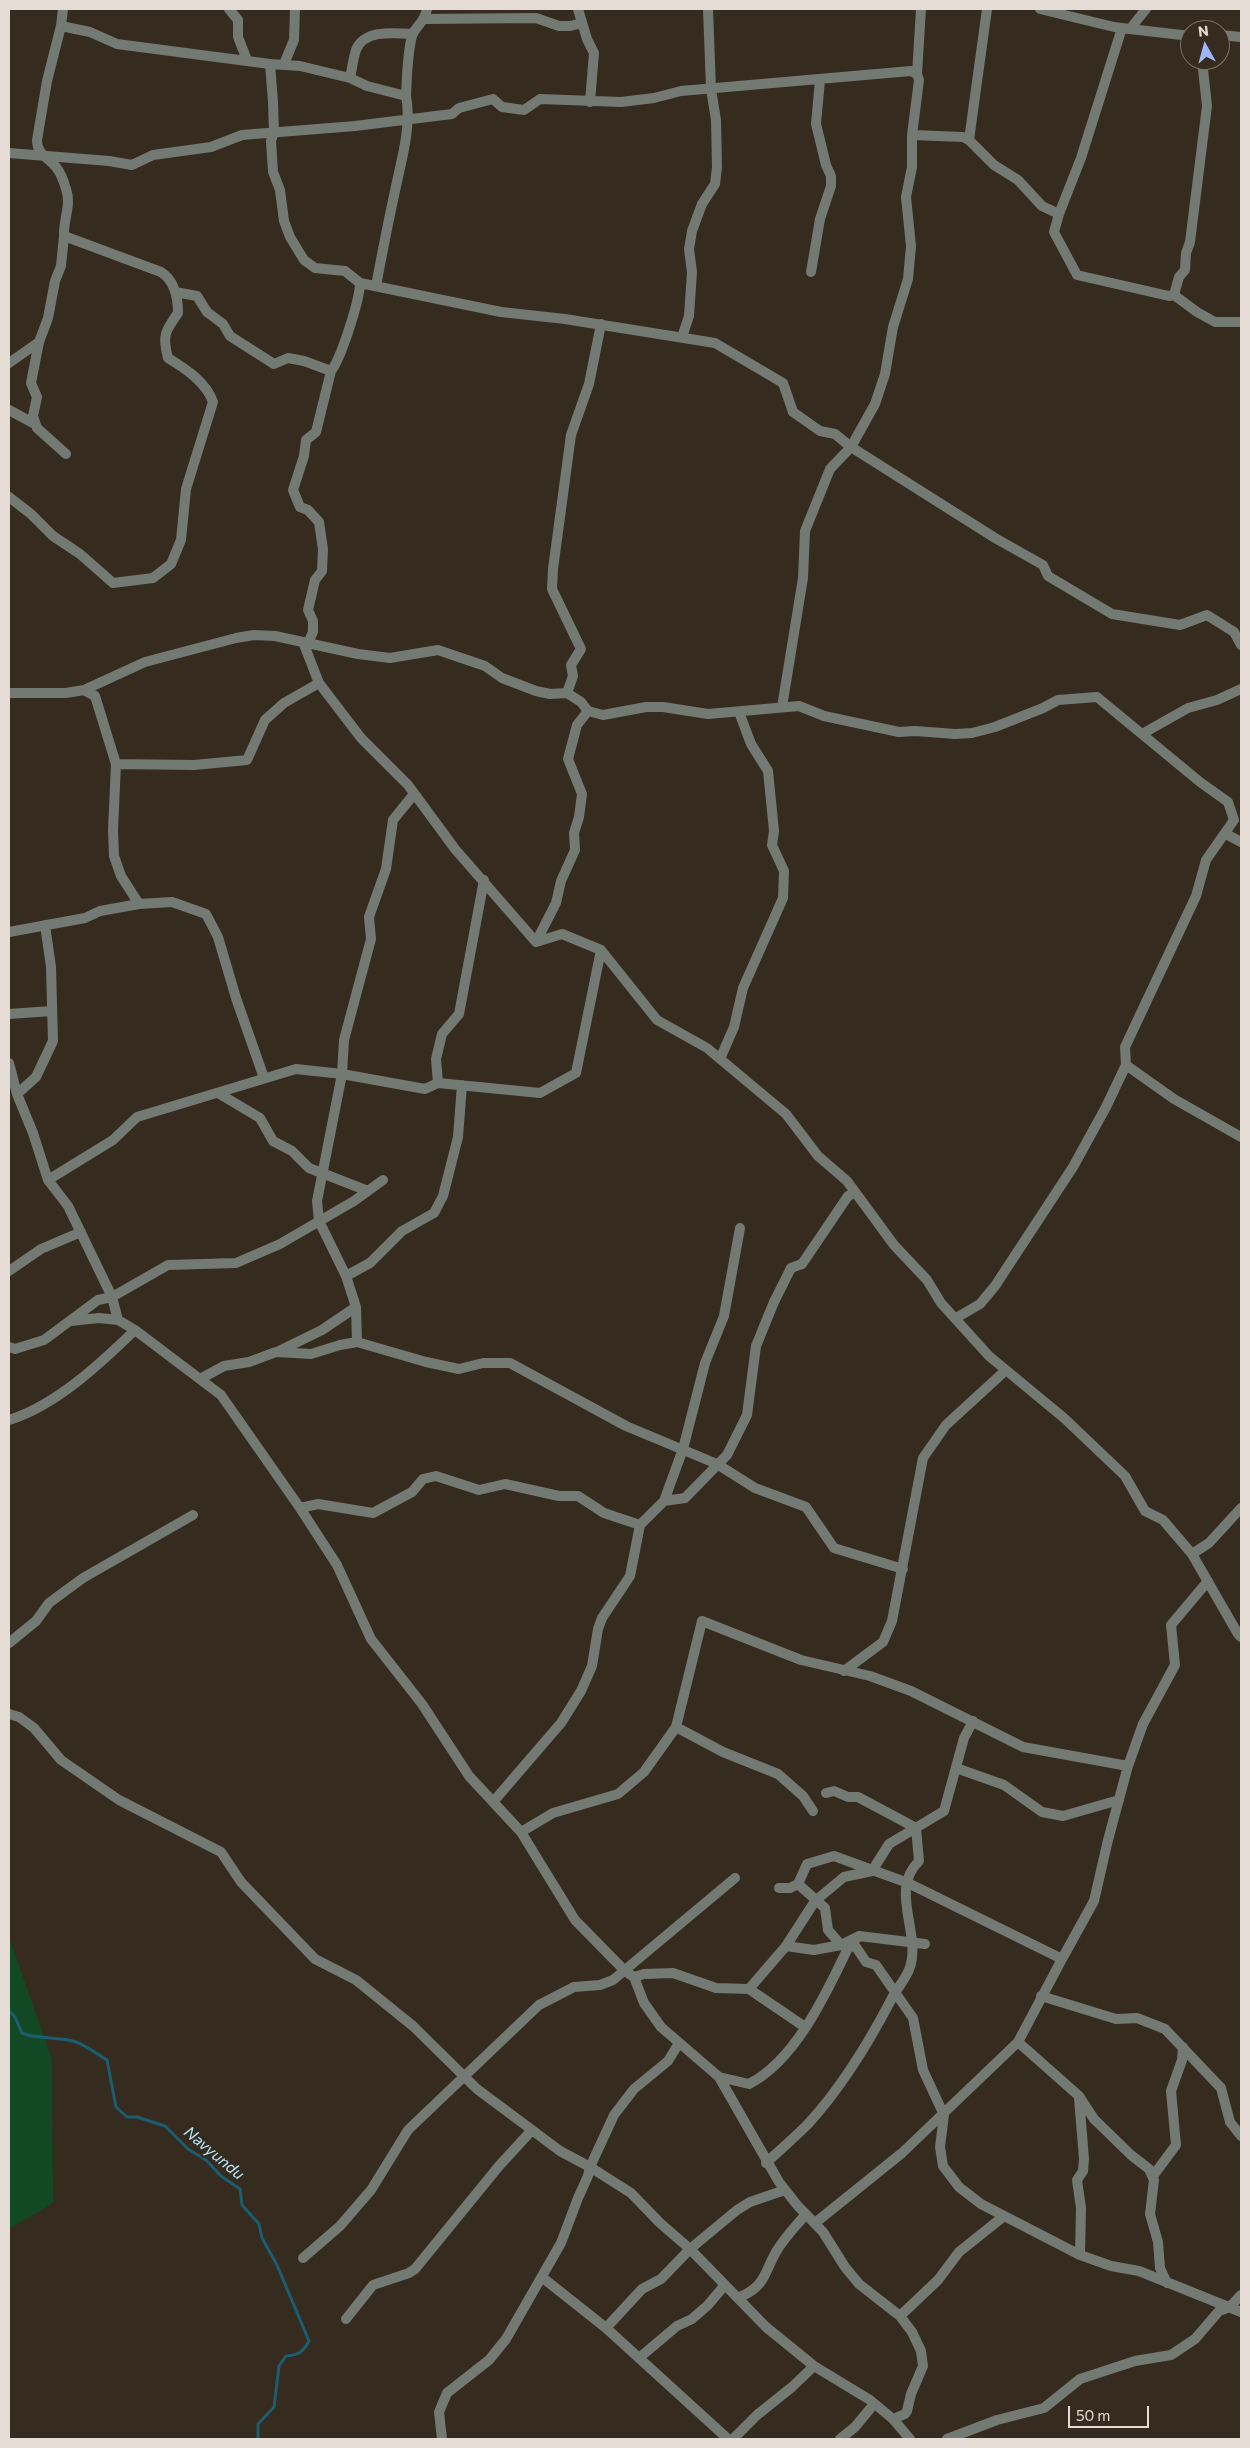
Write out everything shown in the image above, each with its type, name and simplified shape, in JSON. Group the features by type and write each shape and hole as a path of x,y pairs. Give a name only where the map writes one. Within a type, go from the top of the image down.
{"street":[{"path":"63,9 62,26 49,69 37,147 42,155 56,167 67,191 69,205 62,266 55,281 48,318 39,342 31,384 37,398 33,416 35,424 41,432 66,454"},
{"path":"229,9 238,20 238,37 247,60"},
{"path":"284,64 294,40 295,9"},
{"path":"376,286 408,118 406,96 408,59 413,34 425,20 427,9"},
{"path":"578,9 594,53 590,102"},
{"path":"682,337 689,316 692,272 689,249 692,231 702,204 715,184 717,167 716,120 711,89 708,9"},
{"path":"782,707 803,578 805,531 830,469 851,447 875,404 885,374 893,327 908,279 912,246 906,197 912,167 912,135 919,80 917,74 920,9"},
{"path":"970,140 987,9"},
{"path":"1046,9 1126,28 1180,35"},
{"path":"1146,9 1126,28 1054,232 1077,275 1168,296 1174,295 1197,312 1215,322 1241,322"},
{"path":"425,20 521,17 536,18 559,26 582,23"},
{"path":"62,26 90,32 117,44 189,55 284,64 350,78 367,86 406,96"},
{"path":"350,78 356,50 360,42 370,36 413,34"},
{"path":"270,64 274,132 271,141 273,172 280,190 284,221 297,250 304,260 315,268 345,271 360,283 501,312 601,324 715,343 783,383 793,412 820,431 835,434 851,447 995,538 1043,565 1048,576 1112,614 1180,625 1207,615 1234,632 1241,645"},
{"path":"1174,295 1179,277 1185,270 1186,253 1190,242 1207,106 1203,70"},
{"path":"9,153 42,155 61,159 110,161 132,165 162,153 211,147 242,134 355,126 452,114 459,108 493,99 502,107 514,110 528,108 540,99 620,102 654,98 680,91 906,71 917,74"},
{"path":"811,272 820,219 831,186 832,176 826,165 816,124 820,80"},
{"path":"912,135 963,137 970,140 994,165 1018,180 1042,206 1059,214"},
{"path":"9,498 31,514 52,536 80,554 113,583 153,578 171,564 181,540 186,489 213,402 209,391 186,370 168,358 164,344 166,330 178,313 175,292 169,277 161,272 64,236"},
{"path":"306,642 313,632 313,621 308,610 314,580 322,571 323,549 319,522 308,510 300,507 293,490 304,456 306,440 316,432 331,371 336,364 345,339 358,298 360,283"},
{"path":"175,292 197,296 208,312 223,324 230,336 274,364 288,358 304,361 331,371"},
{"path":"567,693 573,676 571,665 581,649 552,589 553,569 571,435 589,384 601,324"},
{"path":"9,363 39,342"},
{"path":"9,410 35,424"},
{"path":"9,693 66,693 84,690 145,662 236,638 275,636 358,654 390,658 438,650 485,666 502,678 536,691 550,694 567,693 582,702 588,711 603,715 646,707 663,707 708,714 799,706 824,716 899,732 915,731 955,734 972,733 995,727 1058,700 1097,697 1228,802 1234,820 1206,860 1196,896 1125,1047 1126,1065 1106,1107 1073,1167 995,1286 980,1304 956,1318"},
{"path":"306,642 319,684 362,738 414,794 456,849 536,942"},
{"path":"116,764 194,765 247,760 265,720 284,703 319,684"},
{"path":"1142,734 1188,708 1217,700 1241,689"},
{"path":"84,690 95,696 116,764 113,830 114,856 120,876 139,904"},
{"path":"536,942 556,903 561,881 575,850 574,833 579,817 582,794 568,759 578,725 588,711"},
{"path":"720,1059 734,1027 743,988 783,898 784,871 772,845 774,830 768,771 751,744 738,712"},
{"path":"357,1342 356,1307 346,1276 319,1221 317,1201 342,1074 344,1040 371,939 369,918 386,869 393,820 414,794"},
{"path":"1226,834 1241,842"},
{"path":"438,1082 436,1059 442,1034 459,1014 484,880"},
{"path":"9,932 139,904 172,902 206,914 218,937 236,998 264,1078"},
{"path":"17,1094 36,1077 53,1041 51,967 45,925"},
{"path":"536,942 562,934 601,950 657,1020 707,1048 786,1114 818,1156 847,1181 894,1245 927,1280 941,1303 989,1356 1064,1418 1125,1476 1145,1511 1162,1520 1192,1554 1241,1637"},
{"path":"48,1180 113,1140 137,1117 296,1069 342,1074 425,1089 438,1082 540,1093 576,1073 601,950"},
{"path":"9,1014 51,1011"},
{"path":"9,1063 17,1094 33,1133 48,1180 68,1206 112,1298 118,1320"},
{"path":"1126,1065 1174,1099 1241,1137"},
{"path":"346,1276 370,1263 402,1231 434,1213 443,1196 458,1137 462,1085"},
{"path":"218,1093 260,1118 273,1141 292,1151 309,1168 368,1191"},
{"path":"9,1348 15,1349 44,1340 98,1300 112,1298 168,1265 236,1263 280,1244 368,1191 382,1180"},
{"path":"664,1501 685,1498 727,1454 747,1415 756,1346 774,1302 791,1268 802,1264 842,1204 848,1196 854,1193"},
{"path":"493,1802 561,1723 581,1691 592,1666 598,1629 602,1618 630,1576 640,1525 664,1501 683,1449 705,1363 724,1316 740,1228"},
{"path":"9,1271 41,1249 81,1232"},
{"path":"200,1379 224,1366 248,1362 276,1352 322,1330 356,1307"},
{"path":"70,1321 99,1318 118,1320 135,1330 221,1395 300,1508 337,1565 370,1639 422,1704 470,1776 521,1832 575,1920 629,1974 644,2003 661,2027 719,2077 766,2163 785,2190 824,2232 845,2267 859,2284 900,2316 912,2332 921,2350 923,2366 911,2394 907,2411 905,2414 893,2419"},
{"path":"9,1420 23,1416 74,1384 135,1330"},
{"path":"276,1352 311,1354 340,1344 357,1342 426,1362 459,1369 484,1363 510,1363 531,1376 577,1398 596,1411 717,1464 755,1488 806,1507 834,1548 903,1569"},
{"path":"844,1671 883,1642 892,1622 923,1458 946,1424 1006,1370"},
{"path":"300,1508 318,1504 373,1513 412,1492 423,1479 436,1476 479,1490 505,1484 559,1496 578,1496 604,1512 640,1525"},
{"path":"1192,1554 1209,1544 1241,1508"},
{"path":"9,1643 36,1621 49,1603 83,1578 193,1515"},
{"path":"815,2223 902,2153 944,2115 1018,2042 1041,1996 1094,1901 1128,1766 1143,1724 1175,1665 1171,1625 1208,1580"},
{"path":"521,1832 553,1813 618,1794 644,1772 676,1727 702,1621 801,1660 870,1676 911,1691 1023,1748 1128,1766"},
{"path":"9,1714 34,1728 61,1760 119,1800 221,1852 241,1882 315,1959 356,1980 413,2026 477,2089 560,2151 590,2167 630,2193 660,2224 690,2249 766,2327 814,2366 874,2404 893,2419 910,2439"},
{"path":"749,1989 786,1946 814,1901 844,1877 872,1871 889,1844 944,1811 964,1738 973,1721"},
{"path":"676,1727 723,1752 778,1774 803,1796 813,1810"},
{"path":"956,1768 1004,1785 1042,1812 1063,1816 1119,1800"},
{"path":"826,1793 834,1791 848,1797 858,1797 916,1828"},
{"path":"766,2163 825,2105 869,2043 908,1971 914,1951 905,1893 911,1869 919,1861 916,1828"},
{"path":"779,1888 790,1888 798,1884 807,1864 834,1856 908,1883 1062,1959"},
{"path":"629,1974 735,1878"},
{"path":"798,1884 814,1901 825,1908 828,1930 845,1946"},
{"path":"719,2077 749,2084 762,2077 792,2048 805,2027 845,1946 859,1936 925,1944"},
{"path":"786,1946 814,1950 845,1946 856,1947 866,1962 876,1966 913,2018 923,2070 944,2115 940,2147 943,2166 959,2187 981,2204 1080,2255 1111,2266 1139,2271 1241,2312"},
{"path":"303,2258 340,2226 371,2190 408,2130 539,2005 574,1986 600,1985 629,1974 673,1973 716,1988 749,1989 805,2027"},
{"path":"1041,1996 1116,2019 1136,2018 1165,2029 1221,2088 1230,2122 1241,2136"},
{"path":"1018,2042 1079,2096 1094,2119 1131,2155 1149,2168 1153,2176 1150,2214 1158,2242 1160,2268 1167,2282"},
{"path":"442,2439 439,2412 447,2394 489,2360 506,2339 543,2278 561,2243 605,2132 626,2098 668,2061 679,2043"},
{"path":"1153,2176 1176,2145 1171,2091 1182,2060 1184,2047"},
{"path":"1079,2096 1084,2159 1082,2171 1077,2180 1081,2208 1080,2255"},
{"path":"346,2319 373,2285 416,2269 431,2247 532,2130"},
{"path":"606,2328 642,2289 660,2278 690,2249 750,2202 785,2190"},
{"path":"738,2298 756,2289 763,2281 776,2253 806,2214"},
{"path":"900,2316 938,2280 959,2252 1004,2216"},
{"path":"543,2278 606,2328 728,2439"},
{"path":"639,2358 677,2326 692,2318 708,2305 724,2286"},
{"path":"947,2439 997,2420 1044,2408 1080,2379 1135,2361 1171,2355 1195,2339 1219,2311 1230,2307 1241,2295"},
{"path":"733,2439 757,2414 814,2366"},
{"path":"840,2439 855,2427 874,2404"}],"green space":[{"path":"9,1937 52,2059 53,2203 9,2229"}],"waterway":[{"name":"Navyundu","path":"9,2011 15,2017 22,2033 35,2037 76,2042 107,2060 116,2107 127,2117 137,2117 165,2126 188,2149 206,2160 221,2176 240,2189 242,2205 259,2224 262,2238 277,2265 309,2341 300,2352 286,2356 279,2366 274,2407 258,2424 258,2439"}]}
